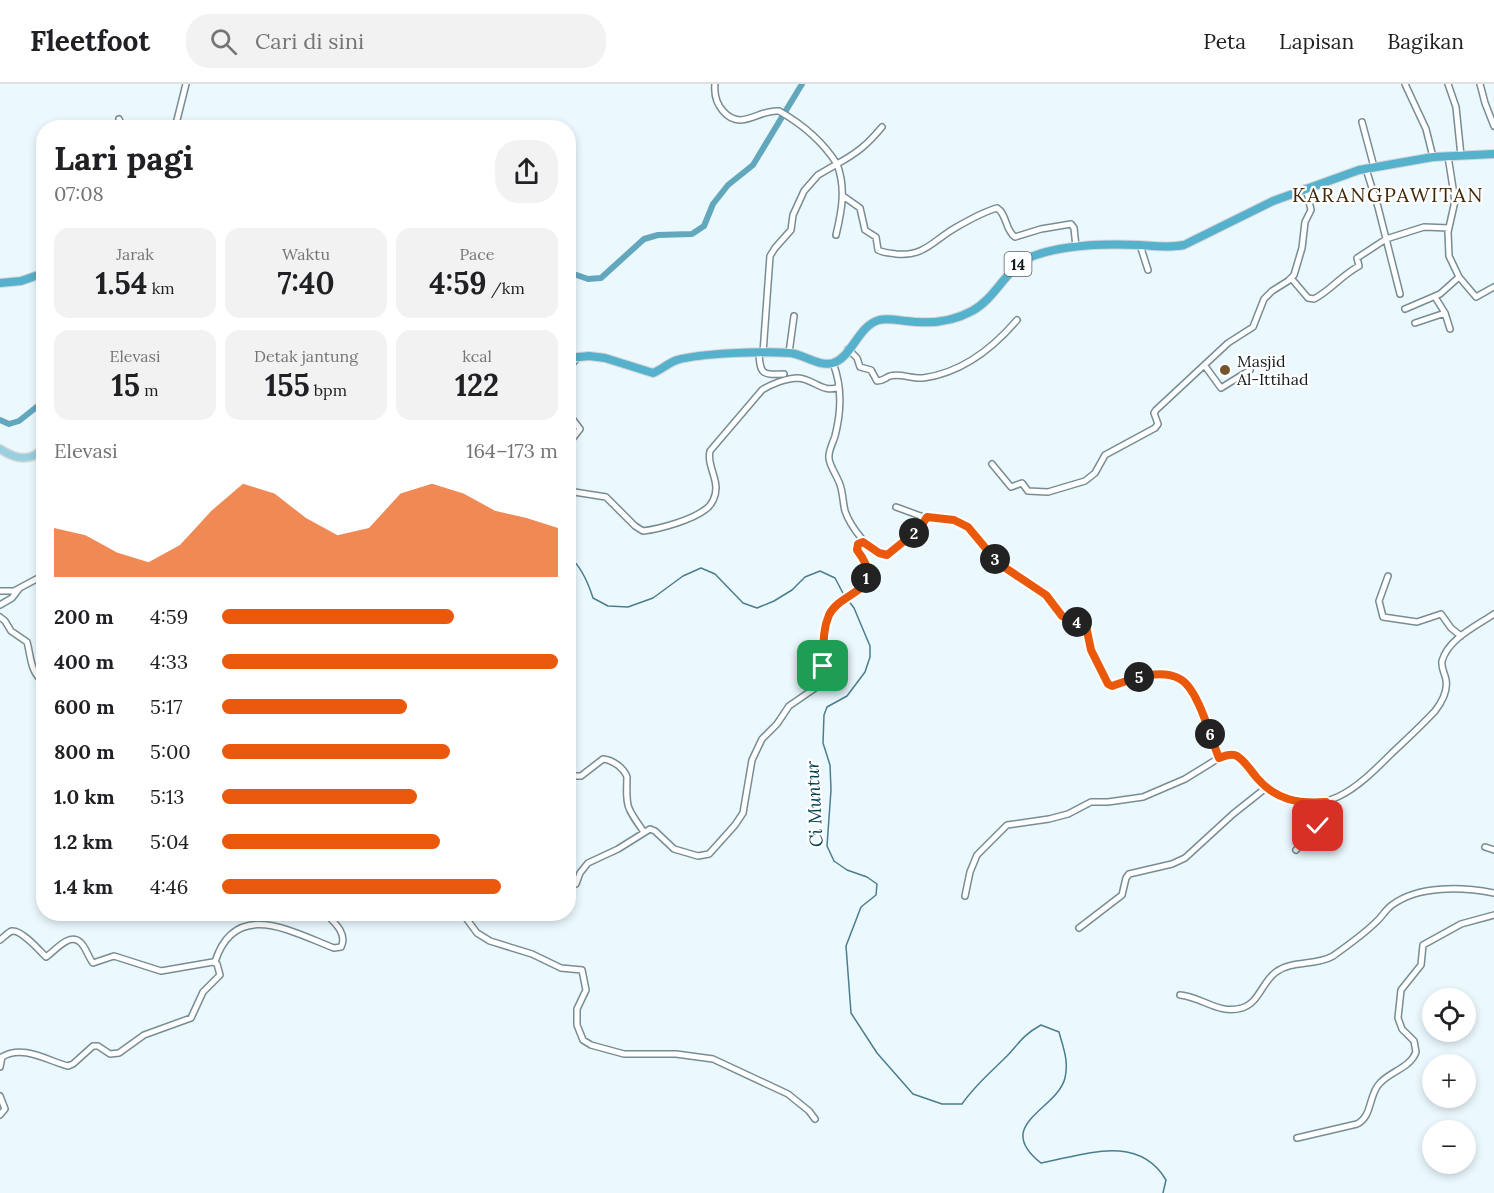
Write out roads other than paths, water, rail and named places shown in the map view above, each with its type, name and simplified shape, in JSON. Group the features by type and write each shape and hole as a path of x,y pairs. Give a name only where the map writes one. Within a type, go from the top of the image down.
{"highway":[{"name":"14","path":"833,363 842,357 869,325 880,320 935,322 963,315 985,302 1020,262 1041,253 1076,248 1140,245 1168,247 1188,244 1273,201 1370,168 1433,157 1494,154"},
{"path":"0,283 21,281 36,276"},
{"path":"578,357 606,358 652,373 676,360 761,353 789,353 822,363 833,363"}],"main road":[{"path":"0,449 12,456 36,455"}],"street":[{"path":"177,120 186,84"},
{"path":"715,84 718,104 729,117 746,121 763,112 779,111 828,151 837,164 843,196 836,235"},
{"path":"1406,84 1426,129 1433,157"},
{"path":"1448,84 1456,107 1461,156"},
{"path":"1480,84 1494,126"},
{"path":"1362,122 1370,168 1400,294"},
{"path":"784,374 768,375 763,373 760,367 770,256 791,230 793,214 811,181 861,150 882,127"},
{"path":"1448,156 1455,201 1449,228 1449,256 1459,276 1476,297 1494,287"},
{"path":"992,464 1012,488 1022,483 1028,491 1046,492 1079,484 1092,476 1105,456 1155,428 1158,424 1154,413 1156,410 1234,338 1253,327 1264,299 1291,278 1300,259 1305,222 1311,210 1306,188"},
{"path":"843,196 860,208 865,230 876,237 881,252 901,255 918,252 939,241 953,229 996,208 1002,211 1011,234 1015,237 1041,229 1071,224 1074,228 1076,248"},
{"path":"1291,278 1308,298 1317,298 1348,272 1359,266 1357,258 1386,239 1424,227 1449,228"},
{"path":"1140,245 1148,270"},
{"path":"1405,309 1440,294 1459,276"},
{"path":"1435,297 1445,313 1450,329"},
{"path":"1415,323 1445,313"},
{"path":"789,353 794,316"},
{"path":"848,350 856,358 860,367 871,370 877,381 891,376 916,379 938,376 970,361 997,342 1017,320"},
{"path":"833,363 839,387 839,419 829,462 839,478 847,516 863,542 881,555 890,554 921,527 926,518"},
{"path":"1205,366 1221,388 1250,370"},
{"path":"576,492 606,497 643,531 677,522 706,509 714,500 716,488 710,451 762,390 771,385 798,378 826,389 839,387"},
{"path":"896,507 926,518 954,520 968,527 998,563 1046,595 1062,616 1086,626 1091,650 1108,684 1112,686 1135,678 1160,675 1175,677 1185,682 1198,703 1219,758"},
{"path":"576,884 586,865 618,849 644,832 653,830 674,849 703,856 709,854 735,825 743,813 752,760 762,739 777,724 789,706 801,696 819,687 822,682 823,636 829,617 835,607 861,589 867,575 866,565 856,547 863,542"},
{"path":"1388,576 1379,601 1383,617 1416,622 1442,614 1451,628 1461,636"},
{"path":"0,591 11,592 36,579"},
{"path":"0,605 12,598 20,588"},
{"path":"965,896 970,872 977,855 1006,825 1068,814 1091,802 1143,797 1185,779 1219,758 1230,755 1237,756 1266,787 1288,799 1300,803 1326,802 1344,794 1363,781 1435,711 1446,689 1443,659 1461,636 1494,614"},
{"path":"0,617 11,632 27,642 30,660 36,674"},
{"path":"576,776 581,776 603,759 622,768 627,777 627,806 644,832"},
{"path":"1079,928 1122,895 1129,874 1172,864 1185,858 1266,787"},
{"path":"1296,850 1322,821 1327,811 1326,802"},
{"path":"1485,847 1494,850"},
{"path":"1180,995 1189,996 1215,1008 1234,1010 1242,1008 1253,1002 1276,972 1330,957 1377,921 1385,910 1398,901 1442,889 1464,888 1494,892"},
{"path":"1297,1138 1356,1124 1365,1119 1379,1084 1409,1062 1416,1052 1414,1041 1402,1029 1398,1018 1401,990 1421,965 1423,945 1461,924 1494,915"},
{"path":"0,1067 5,1055 32,1053 65,1066 71,1066 93,1046 98,1046 110,1054 117,1054 144,1035 188,1020 194,1013 203,992 219,978 220,972 215,962 220,947 242,928 254,923 274,925 334,948 341,947 344,942 340,930 332,921"},
{"path":"468,921 477,933 490,941 532,954 561,968 582,970 586,987 577,1009 577,1025 583,1040 591,1045 624,1054 668,1053 713,1059 789,1094 815,1119"},
{"path":"0,940 10,932 16,932 32,942 48,957 57,947 70,939 76,939 93,963 114,956 158,971 215,962"},
{"path":"0,1096 5,1109 0,1115"}],"waterway":[{"path":"576,275 588,279 601,278 644,239 658,235 692,234 704,226 713,204 728,185 753,165 802,84"},
{"name":"Ci Muntur","path":"0,420 9,424 19,421 36,407"},
{"name":"Ci Muntur","path":"576,563 584,575 593,598 608,606 628,607 653,598 683,576 701,568 715,574 743,603 757,608 774,601 792,590 805,577 820,571 835,578 845,597"},
{"name":"Ci Muntur","path":"848,600 854,608 870,646 870,657 865,672 847,696 827,707 824,715 823,743 830,765 831,790 827,846 834,861 847,870 867,877 877,884 876,895 861,907 846,946 851,1013 877,1053 913,1094 942,1104 962,1104 1022,1039 1041,1025 1059,1032 1066,1060 1065,1078 1060,1089 1025,1127 1023,1138 1028,1149 1041,1163 1092,1152 1125,1152 1141,1156 1154,1165 1166,1180 1163,1193"}],"place":[{"name":"Masjid Al-Ittihad","path":"1225,370"}],"district":[{"name":"KARANGPAWITAN","path":"1388,194"}]}
